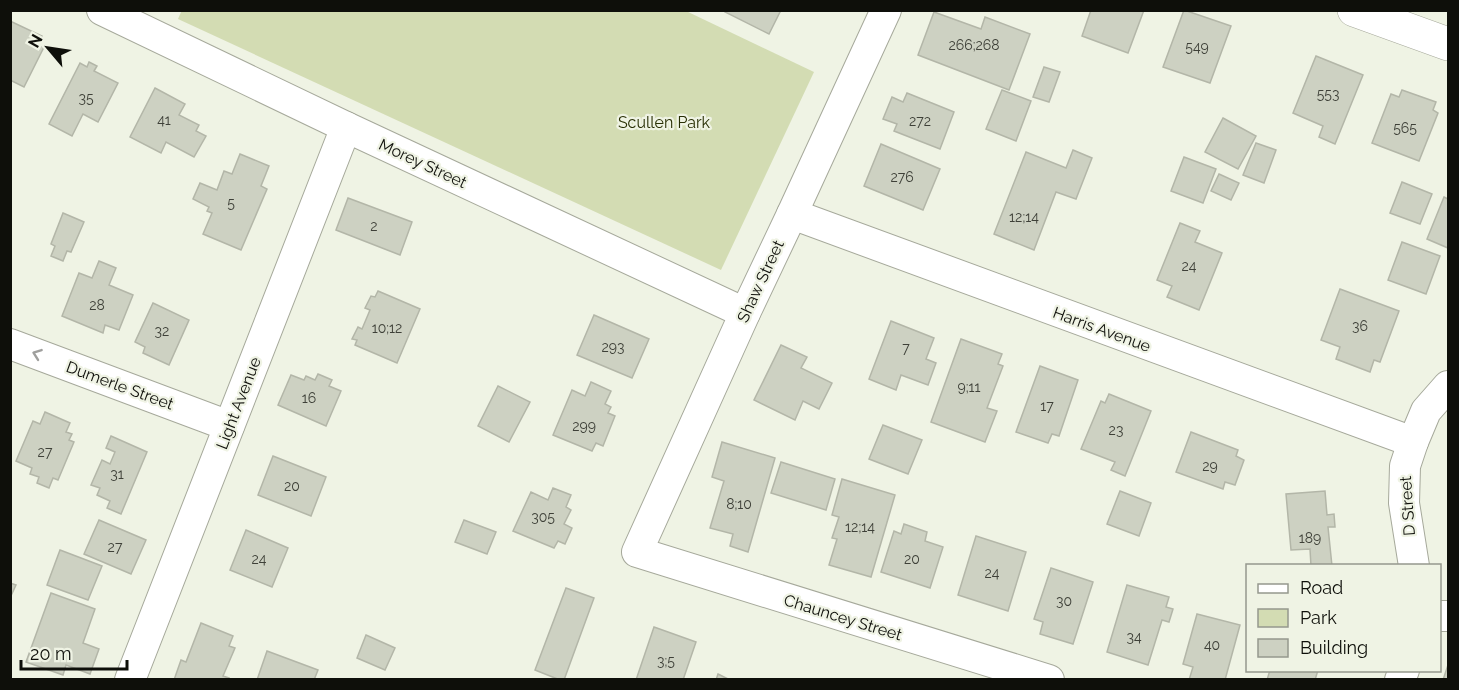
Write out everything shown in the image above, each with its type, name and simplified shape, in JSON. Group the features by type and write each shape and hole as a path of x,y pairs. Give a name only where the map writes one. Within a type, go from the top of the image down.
{"street":[{"name":"Morey Street","path":"102,10 346,127 745,313"},
{"name":"Shaw Street","path":"637,552 885,10"},
{"path":"1354,10 1449,44"},
{"name":"Light Avenue","path":"130,680 346,127"},
{"name":"Harris Avenue","path":"792,214 1413,442"},
{"name":"Dumerle Street","path":"10,344 229,426"},
{"name":"D Street","path":"1414,564 1404,503 1405,466 1426,411 1449,386"},
{"name":"Chauncey Street","path":"637,552 1049,680"}],"green space":[{"name":"Scullen Park","path":"182,10 686,11 814,72 721,270 178,19"}],"building":[{"path":"726,10 781,10 769,34 725,12"},
{"path":"1091,10 1144,10 1128,53 1082,36"},
{"path":"1184,10 1231,26 1210,83 1163,67"},
{"path":"934,12 981,29 985,17 1030,34 1009,90 918,55"},
{"path":"10,21 42,36 38,44 44,47 24,87 10,80"},
{"path":"1316,56 1363,75 1335,144 1319,137 1323,126 1293,113"},
{"path":"89,62 97,66 94,71 118,83 98,122 83,114 72,136 49,124 80,63 87,67"},
{"path":"1044,67 1060,72 1049,102 1033,97"},
{"path":"155,88 185,104 179,115 199,125 196,131 206,136 194,157 166,142 161,153 130,137"},
{"path":"1002,90 1031,101 1016,141 986,129"},
{"path":"1402,90 1436,102 1433,110 1438,113 1419,161 1372,143 1391,94 1399,97"},
{"path":"907,93 954,112 940,149 894,131 897,124 883,119 892,97 903,102"},
{"path":"1223,118 1256,136 1238,169 1205,152"},
{"path":"1256,143 1276,150 1264,183 1243,175"},
{"path":"881,144 940,169 923,210 864,186"},
{"path":"1073,150 1092,158 1076,199 1056,192 1034,250 994,234 1026,152 1066,168"},
{"path":"240,154 269,166 261,186 267,189 241,250 203,234 212,213 207,211 209,207 193,199 200,183 217,190 224,171 232,174"},
{"path":"1184,157 1216,169 1203,203 1171,191"},
{"path":"1219,174 1239,183 1231,200 1211,191"},
{"path":"1402,182 1432,194 1420,224 1390,213"},
{"path":"1444,197 1448,199 1448,248 1427,239"},
{"path":"348,198 412,222 400,255 336,230"},
{"path":"63,213 84,222 71,252 67,251 63,261 51,256 55,246 51,244"},
{"path":"1180,223 1200,231 1195,242 1222,253 1199,310 1167,297 1172,286 1157,280"},
{"path":"1402,242 1440,256 1426,294 1388,280"},
{"path":"99,261 116,268 109,285 133,295 119,330 105,325 103,333 62,316 79,273 92,278"},
{"path":"1340,289 1399,311 1380,362 1374,360 1370,372 1336,359 1340,347 1321,340"},
{"path":"378,291 420,309 397,363 355,345 357,340 352,339 358,327 362,329 370,310 365,308 371,296 375,297"},
{"path":"153,303 189,320 169,365 143,353 145,347 135,342"},
{"path":"594,315 649,339 632,378 577,355"},
{"path":"891,321 934,338 926,359 936,363 928,385 901,375 896,390 869,379"},
{"path":"961,339 1002,354 998,364 1003,366 987,408 997,411 985,442 931,422"},
{"path":"781,345 807,357 801,368 832,383 819,409 803,401 795,420 754,400"},
{"path":"1040,366 1078,380 1059,436 1052,434 1048,443 1016,432"},
{"path":"318,374 332,380 329,386 341,391 326,426 278,405 291,375 304,380 306,376 315,380"},
{"path":"591,382 611,391 605,404 611,407 608,413 615,416 603,446 596,443 592,451 553,435 572,390 585,396"},
{"path":"498,386 530,402 509,442 478,426"},
{"path":"1109,394 1151,411 1125,476 1111,470 1115,462 1081,449 1101,401 1105,403"},
{"path":"45,412 70,423 66,432 72,434 69,440 74,442 58,480 53,478 49,488 37,483 39,477 30,474 32,468 16,461 33,421 40,424"},
{"path":"883,425 922,440 908,474 869,459"},
{"path":"1191,432 1238,450 1236,456 1244,460 1235,485 1225,482 1223,489 1176,472"},
{"path":"111,436 147,452 121,514 107,508 110,501 97,495 100,488 91,485 102,460 110,464 115,452 106,448"},
{"path":"722,442 775,458 748,552 730,546 733,534 710,528 724,481 712,477"},
{"path":"273,456 326,477 311,516 258,495"},
{"path":"781,462 835,479 826,510 771,493"},
{"path":"842,479 895,495 871,577 829,565 837,539 832,538 839,517 832,515"},
{"path":"553,488 571,495 566,507 571,510 564,524 572,528 565,544 558,541 554,548 513,531 531,492 548,500"},
{"path":"1120,491 1151,503 1139,536 1107,524"},
{"path":"1325,491 1327,515 1334,514 1335,527 1328,527 1332,564 1311,564 1310,549 1291,550 1286,494"},
{"path":"99,520 146,540 131,574 84,554"},
{"path":"464,520 496,532 487,554 455,542"},
{"path":"904,524 927,532 925,541 943,547 930,588 881,572 894,531 901,534"},
{"path":"246,530 288,548 272,587 230,570"},
{"path":"976,536 1026,552 1008,611 958,595"},
{"path":"60,550 102,566 88,600 47,585"},
{"path":"1051,568 1093,582 1073,644 1040,634 1043,622 1034,619"},
{"path":"10,583 16,585 10,598"},
{"path":"1127,585 1169,597 1166,607 1173,609 1169,622 1162,620 1148,665 1107,652"},
{"path":"566,588 594,598 564,680 560,680 535,670"},
{"path":"51,593 95,609 83,643 99,649 90,674 66,665 63,675 26,662"},
{"path":"1197,614 1240,625 1225,680 1189,680 1193,667 1183,664"},
{"path":"201,623 233,636 229,646 235,648 223,676 229,678 228,680 174,680 181,660 186,662"},
{"path":"654,627 696,642 683,680 636,680"},
{"path":"366,635 395,648 385,670 357,658"},
{"path":"267,651 318,670 314,680 257,680"},
{"path":"1448,665 1448,680 1443,680"},
{"path":"1269,672 1317,672 1315,680 1267,680"},
{"path":"718,674 730,680 716,680"}]}
